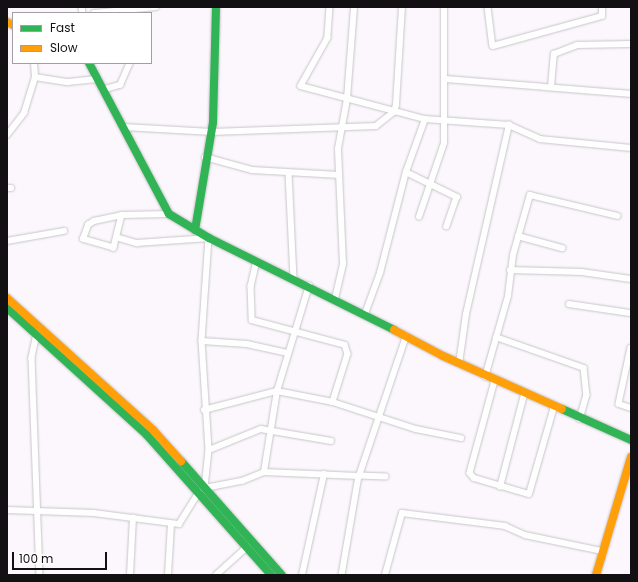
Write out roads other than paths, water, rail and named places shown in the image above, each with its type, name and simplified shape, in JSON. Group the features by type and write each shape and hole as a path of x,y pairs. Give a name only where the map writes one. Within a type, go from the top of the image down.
{"street":[{"path":"108,12 156,7"},
{"path":"195,230 205,157 212,132 216,7"},
{"path":"330,7 328,38 301,86 394,112 425,119 509,125 540,139 631,148"},
{"path":"335,299 343,264 339,175 341,125 347,99 354,7"},
{"path":"124,127 212,132 341,125 376,126 394,112 402,7"},
{"path":"419,217 444,142 446,120 446,79 444,7"},
{"path":"488,7 493,46 602,16 602,7"},
{"path":"551,87 554,54 578,45 631,44"},
{"path":"7,135 24,113 35,77 34,64"},
{"path":"90,64 102,90 124,127 169,214 209,238 365,314 459,364 524,395 631,440"},
{"path":"102,90 120,84 130,64"},
{"path":"35,77 68,82 97,79"},
{"path":"446,79 631,94"},
{"path":"365,314 380,273 406,172 425,119"},
{"path":"459,364 466,314 509,125"},
{"path":"205,157 252,170 339,175"},
{"path":"406,172 457,197 447,226"},
{"path":"289,173 294,279"},
{"path":"485,376 508,296 510,270 530,195 618,216"},
{"path":"122,215 118,238 114,248 83,239 94,221 122,215 169,214"},
{"path":"7,241 64,231"},
{"path":"518,236 562,248"},
{"path":"118,238 137,243 209,238"},
{"path":"7,510 133,518 171,524 180,524 186,517 202,490 210,450 204,410 202,341 209,238"},
{"path":"257,261 251,286 252,320 294,329 345,345 348,354 333,402"},
{"path":"510,270 582,272 631,279"},
{"path":"264,472 269,430 277,391 294,329 309,286"},
{"path":"7,298 154,430 271,575"},
{"path":"569,304 631,313"},
{"path":"7,308 146,434 202,490 282,575"},
{"path":"37,334 32,358 36,511 40,575"},
{"path":"342,575 359,476 377,418 406,336"},
{"path":"496,337 584,368 587,395 580,419"},
{"path":"202,341 247,344 288,353"},
{"path":"631,348 619,404 631,408"},
{"path":"495,381 470,474 500,487 530,493 554,407"},
{"path":"204,410 277,391 333,402 377,418 461,438"},
{"path":"500,487 524,395"},
{"path":"210,450 261,430 269,430 331,441"},
{"path":"596,575 631,457"},
{"path":"202,490 242,481 264,472 386,477"},
{"path":"302,575 324,474"},
{"path":"385,575 402,513 505,526 525,535 602,551"},
{"path":"130,575 133,518"},
{"path":"168,575 171,524"},
{"path":"216,575 247,547"}]}
